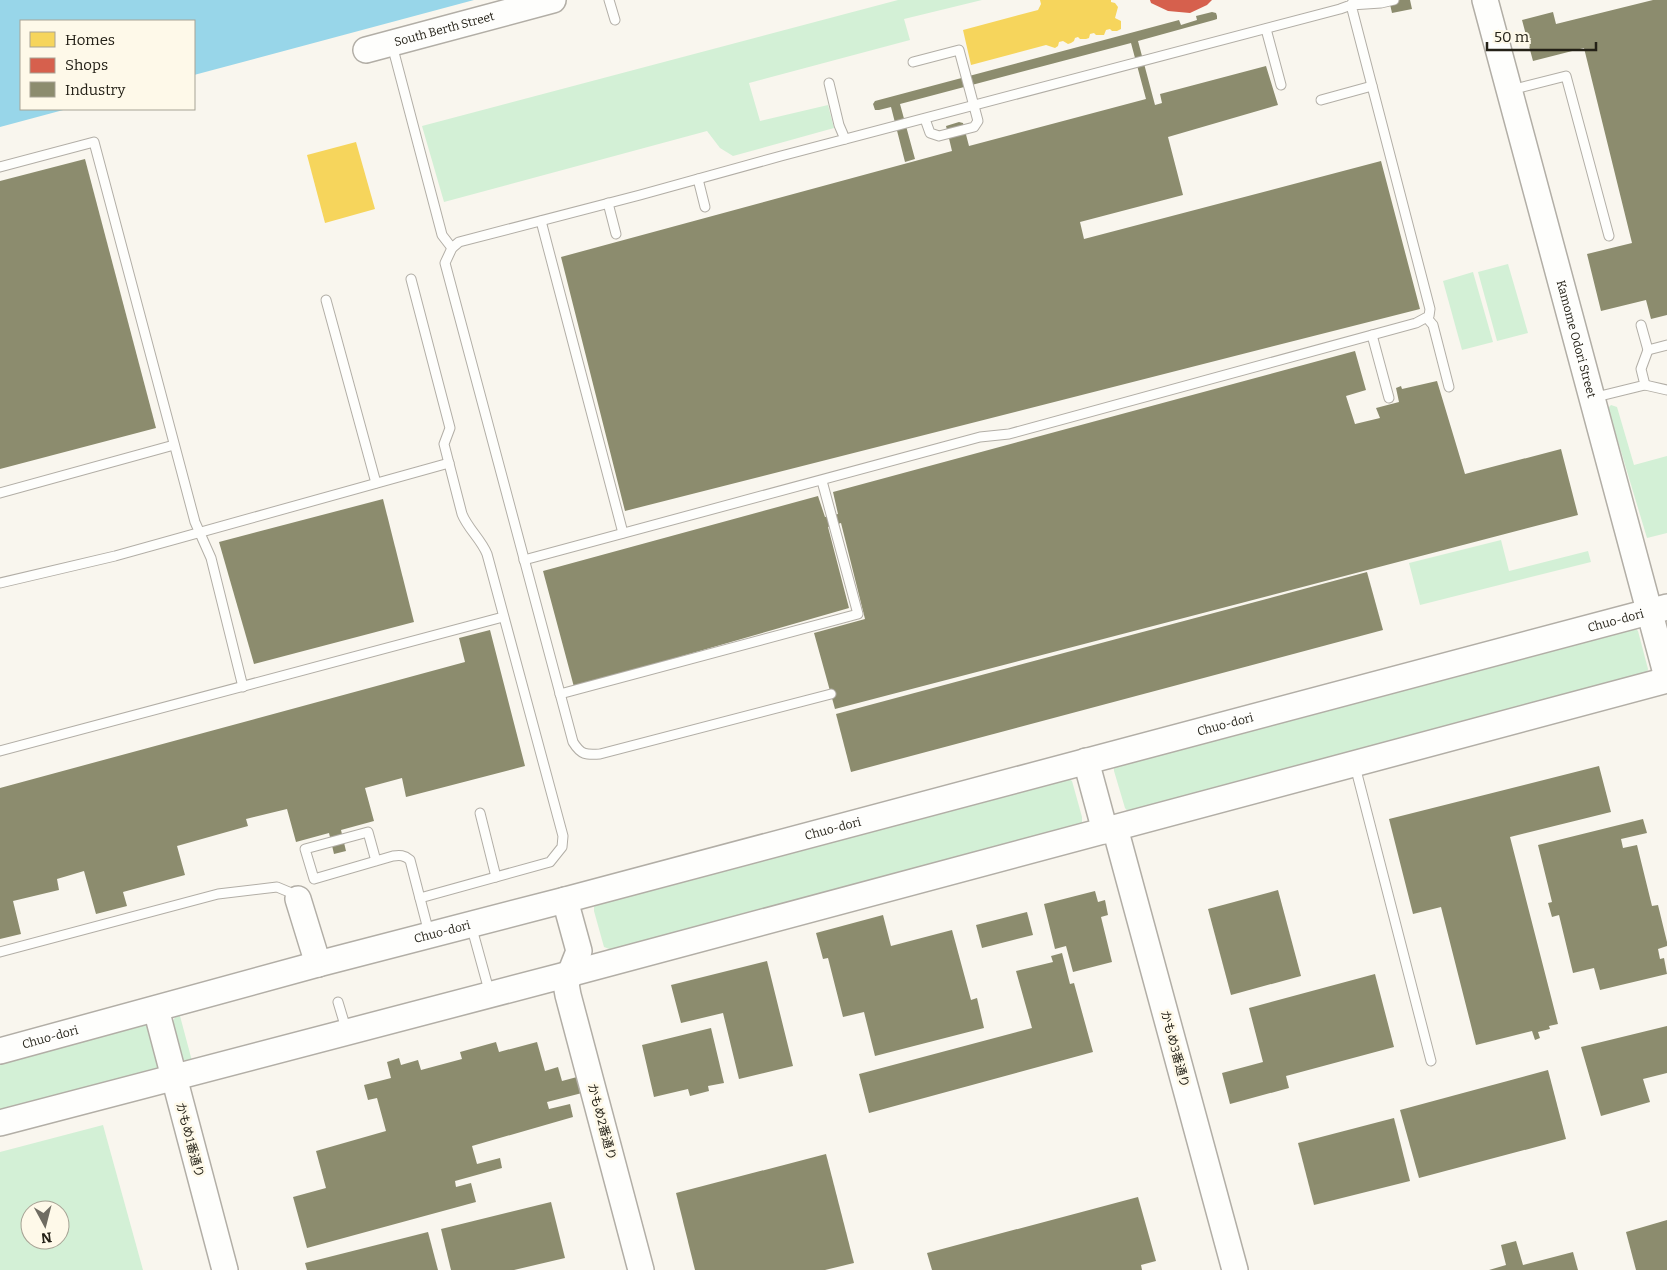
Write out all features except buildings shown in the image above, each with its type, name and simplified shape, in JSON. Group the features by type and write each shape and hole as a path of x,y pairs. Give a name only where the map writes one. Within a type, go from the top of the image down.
{"street":[{"name":"South Berth Street","path":"366,50 553,0"},
{"name":"Kamome Odori Street","path":"1485,0 1592,398 1658,609 1667,679"},
{"name":"Chuo-dori","path":"0,1051 318,964 1658,609"},
{"path":"0,1123 570,974 1667,679"},
{"name":"かもめ3番通り","path":"1086,761 1110,830 1235,1270"},
{"path":"298,899 318,964"},
{"name":"かもめ2番通り","path":"565,900 579,951 566,984 568,995 641,1270"},
{"name":"かもめ1番通り","path":"156,1009 225,1270"}],"lane":[{"path":"609,0 615,20"},
{"path":"831,694 600,754 586,755 577,750 573,742 445,263 452,248 459,242 1266,29 1340,9 1353,2 1381,4 1394,0"},
{"path":"524,560 980,437 1009,434 1416,323 1427,318 1430,310 1372,86 1353,2"},
{"path":"1266,29 1281,86"},
{"path":"391,43 442,236 452,248"},
{"path":"913,62 959,50 978,121 974,126 939,136 930,133 925,119"},
{"path":"1510,90 1566,76 1609,236"},
{"path":"829,84 839,125 845,139"},
{"path":"1320,100 1372,86"},
{"path":"0,167 94,142 174,445 199,532 210,558 243,687"},
{"path":"698,179 705,207"},
{"path":"608,203 616,234"},
{"path":"541,221 623,533"},
{"path":"411,279 450,428 444,444 449,463 466,522 487,554 563,836 562,847 550,862 420,898"},
{"path":"326,300 376,483"},
{"path":"1427,318 1433,326 1449,386"},
{"path":"1641,325 1648,350 1641,369 1645,386"},
{"path":"1372,335 1389,398"},
{"path":"1648,350 1667,345"},
{"path":"1592,398 1645,386 1667,390"},
{"path":"0,493 174,445"},
{"path":"0,583 115,556 449,463"},
{"path":"560,694 858,614 822,481"},
{"path":"0,751 503,616"},
{"path":"1355,764 1431,1061"},
{"path":"480,814 496,877"},
{"path":"376,861 368,832 304,849 314,879 376,861 393,856 406,857 410,860 429,936"},
{"path":"0,952 218,894 277,887 290,892 298,899"},
{"path":"471,924 490,994"},
{"path":"338,1002 347,1032"}],"green space":[{"path":"898,0 982,0 904,19 910,40 749,83 760,121 828,105 834,128 733,156 720,148 707,131 444,202 422,126"},
{"path":"1508,264 1528,333 1497,341 1478,272"},
{"path":"1473,272 1493,342 1462,350 1443,281"},
{"path":"1611,405 1617,407 1634,465 1667,456 1667,533 1647,538 1608,408"},
{"path":"1501,540 1509,571 1588,551 1591,562 1420,605 1409,563"},
{"path":"1634,627 1638,631 1648,669 1647,673 1129,813 1125,808 1114,771 1116,764"},
{"path":"1066,777 1072,781 1082,817 1082,823 1078,827 612,950 604,947 594,911 597,903"},
{"path":"180,1016 192,1061 187,1062 180,1057 172,1023 175,1017"},
{"path":"149,1022 161,1068 0,1115 0,1059"},
{"path":"103,1125 143,1270 0,1270 0,1152"}],"water":[{"path":"0,0 474,0 195,75 195,20 20,20 20,110 63,110 0,127"}]}
